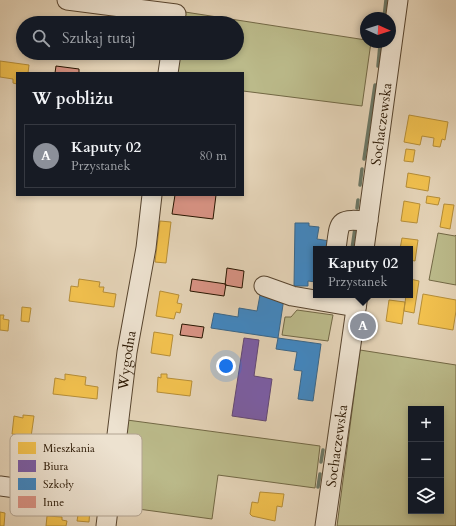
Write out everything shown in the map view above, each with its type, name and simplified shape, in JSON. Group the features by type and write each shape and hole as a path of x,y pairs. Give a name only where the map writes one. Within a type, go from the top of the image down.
{"street":[{"path":"67,0 176,12"},
{"name":"Sochaczewska","path":"364,246 398,0"},
{"path":"168,72 169,60"},
{"name":"Wygodna","path":"117,434 127,352 146,248 152,196"},
{"path":"336,246 339,225 348,220 368,221"},
{"path":"264,286 292,296 313,298"},
{"path":"317,298 357,301"},
{"name":"Sochaczewska","path":"325,526 357,301"},
{"path":"0,486 10,487"},
{"name":"Wygodna","path":"106,526 107,516"}],"shaded area":[{"path":"185,12 211,16 184,16"},
{"path":"244,21 360,39 360,48 370,48 362,106 244,91 244,72 175,72 178,60 244,60"},
{"path":"438,233 456,235 456,285 429,280"},
{"path":"297,310 333,315 328,341 282,335 285,317 291,317"},
{"path":"360,350 456,365 456,526 337,526"},
{"path":"127,420 320,446 315,488 218,475 212,519 142,510 142,434 125,434"}],"building: Mieszkania":[{"path":"0,61 29,65 28,72 16,72 16,84 13,83 13,79 0,77"},
{"path":"409,115 448,122 445,140 442,139 440,147 433,146 434,138 422,136 420,145 404,142"},
{"path":"406,149 415,150 413,162 404,161"},
{"path":"408,173 430,177 428,191 406,187"},
{"path":"427,196 440,198 438,205 426,203"},
{"path":"404,201 420,204 417,223 401,221"},
{"path":"444,204 454,205 450,229 440,227"},
{"path":"160,221 171,222 166,263 155,262"},
{"path":"402,238 418,240 415,261 413,261 413,246 401,246"},
{"path":"79,279 100,282 99,287 104,287 103,292 116,294 114,307 69,301 71,286 78,287"},
{"path":"413,280 419,281 414,313 404,311 406,298 413,298"},
{"path":"160,291 179,295 177,303 182,304 180,313 176,312 174,319 156,316"},
{"path":"423,294 456,300 453,330 418,324"},
{"path":"389,300 405,302 402,324 386,321"},
{"path":"22,307 31,308 29,322 21,321"},
{"path":"0,315 4,315 3,319 9,320 8,331 0,330"},
{"path":"154,332 173,335 170,356 151,353"},
{"path":"65,374 86,377 85,385 98,387 97,399 53,394 55,378 65,380"},
{"path":"161,374 167,374 167,378 192,381 190,396 157,392 158,377 161,378"},
{"path":"23,415 34,416 31,434 12,434 14,416 23,418"},
{"path":"260,492 284,494 282,507 277,506 275,521 252,516 250,514 252,502 258,503"},
{"path":"0,512 5,513 4,526 0,526"},
{"path":"47,516 62,517 62,520 67,521 66,526 46,526"},
{"path":"78,516 89,516 89,522 77,521"}],"building: Biura":[{"path":"244,338 259,340 254,376 272,379 266,421 232,416"}],"building: Szkoły":[{"path":"295,223 309,223 309,226 319,227 317,239 330,241 329,246 313,246 313,282 308,281 308,286 294,286"},
{"path":"260,295 284,298 278,338 211,328 214,313 238,317 239,308 257,311"},
{"path":"278,338 321,344 313,401 298,399 302,371 294,370 297,352 276,349"}],"building: Inne":[{"path":"56,66 79,69 79,72 55,72"},
{"path":"175,196 216,196 213,219 172,214"},
{"path":"227,268 244,271 242,288 225,285"},
{"path":"192,279 226,284 224,296 190,291"},
{"path":"182,324 204,327 202,338 180,335"}],"waterway":[{"path":"385,12 386,0"},
{"path":"378,66 380,48"},
{"path":"364,159 375,85"},
{"path":"360,185 362,169"},
{"path":"357,208 358,200"},
{"path":"352,246 355,228"},
{"path":"321,462 323,450"},
{"path":"318,487 320,474"}],"place":[{"name":"Kaputy 02","path":"363,326"}]}
